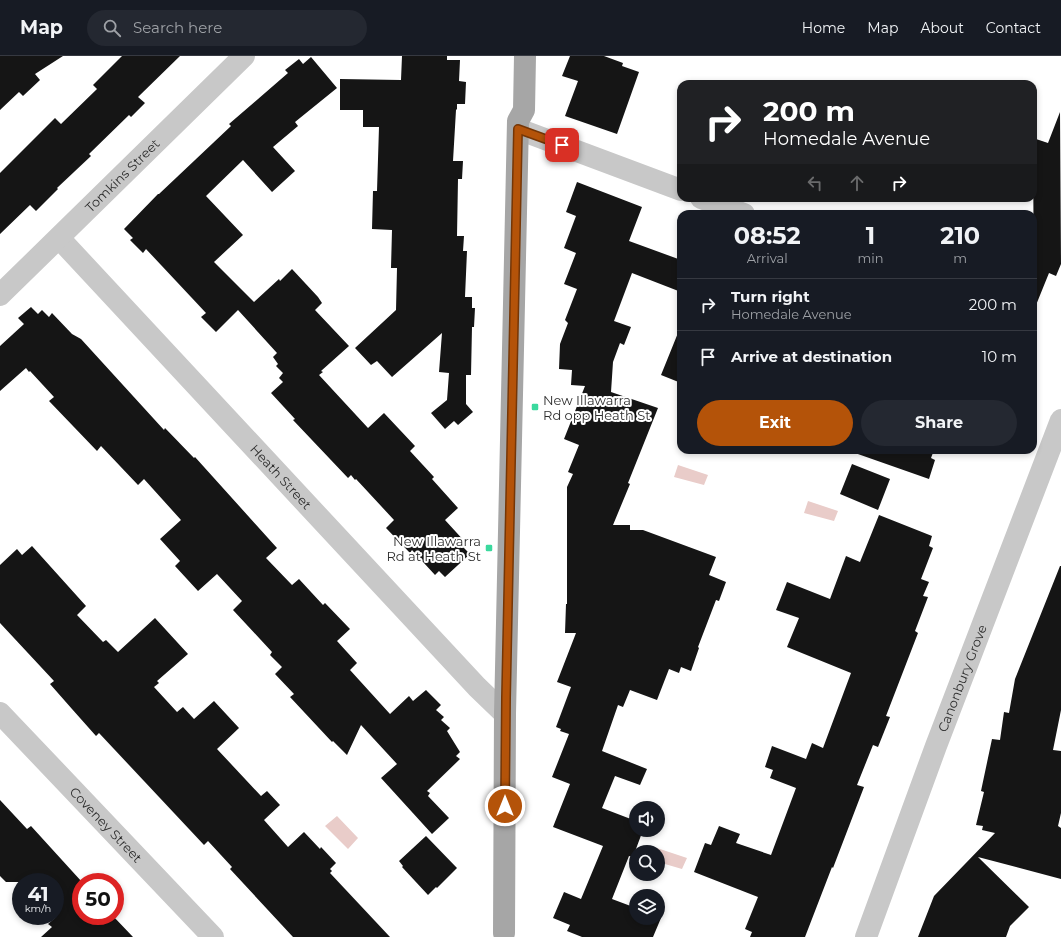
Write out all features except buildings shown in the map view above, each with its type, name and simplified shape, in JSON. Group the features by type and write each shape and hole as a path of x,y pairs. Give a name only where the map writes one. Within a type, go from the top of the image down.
{"main road":[{"path":"513,56 512,111 518,125"},
{"path":"506,936 505,714 518,125 524,110 525,56"}],"street":[{"name":"Tomkins Street","path":"0,295 244,56"},
{"path":"518,125 677,188"},
{"path":"712,202 733,210"},
{"name":"Heath Street","path":"59,238 477,687 505,714"},
{"name":"Canonbury Grove","path":"866,937 936,746 1061,420"},
{"name":"Coveney Street","path":"0,713 213,937"}],"shaded area":[{"path":"678,465 708,475 704,485 674,477"},
{"path":"808,501 838,511 834,521 804,513"},
{"path":"337,816 358,838 348,849 325,826"},
{"path":"665,851 687,858 682,869 665,864"}],"place":[{"name":"New Illawarra Rd opp Heath St","path":"535,407"},
{"name":"New Illawarra Rd at Heath St","path":"489,548"}],"route":[{"path":"505,806 518,129 562,145"}]}
